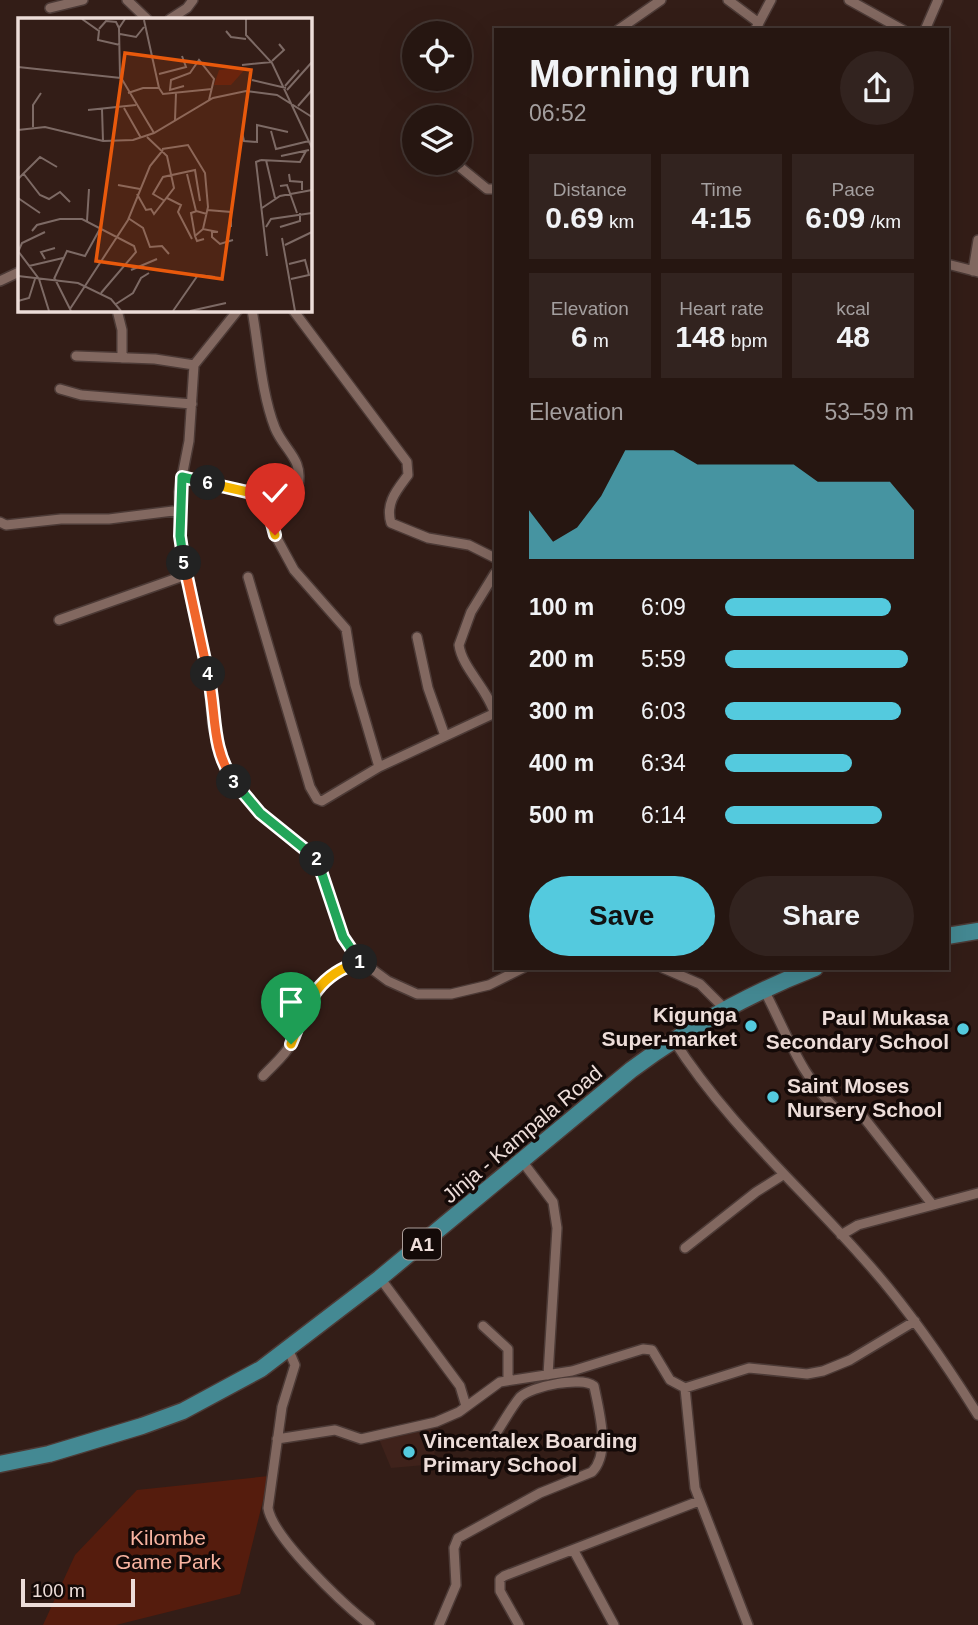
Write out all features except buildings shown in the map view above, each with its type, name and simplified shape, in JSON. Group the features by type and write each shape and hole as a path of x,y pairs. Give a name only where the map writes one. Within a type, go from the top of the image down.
{"highway":[{"path":"949,936 978,932"},
{"name":"Jinja - Kampala Road","path":"0,1464 99,1440 183,1411 226,1390 289,1351 673,1039 763,988 810,970"}],"street":[{"path":"50,8 83,0"},
{"path":"127,0 146,18"},
{"path":"172,18 187,8 193,0"},
{"path":"621,28 661,0"},
{"path":"728,0 757,27 771,0"},
{"path":"849,0 899,28"},
{"path":"926,28 938,0"},
{"path":"470,175 487,189 494,189"},
{"path":"949,265 975,272 978,240"},
{"path":"0,281 18,272"},
{"path":"118,312 122,330 122,358"},
{"path":"236,312 194,365 192,404 182,477 180,536 209,681 213,726 227,771 260,813 319,863 343,937 361,961 402,989 431,995 472,990 518,970"},
{"path":"252,312 276,430 295,457 300,474 298,486 276,486 256,492"},
{"path":"294,312 407,462 408,475 395,492 388,511 391,523 428,538 469,545 494,558"},
{"path":"76,356 194,365"},
{"path":"60,389 81,395 192,404"},
{"path":"182,477 265,496 269,503 268,512 275,535 294,570 346,629 355,685 380,767"},
{"path":"0,522 6,525 61,519 109,519 181,510"},
{"path":"59,620 186,575"},
{"path":"494,575 471,612 459,645 464,659 491,699 494,710"},
{"path":"248,577 310,787 317,799 322,801 380,767 494,714"},
{"path":"417,637 428,688 445,736"},
{"path":"264,1076 291,1044 303,1011 316,990 338,969 361,961"},
{"path":"668,970 701,984 724,1008"},
{"path":"763,988 804,1069 822,1095 841,1113 857,1109 932,1204"},
{"path":"673,1039 712,1096 841,1235 915,1321 978,1415"},
{"path":"522,1161 553,1202 557,1228 548,1375"},
{"path":"685,1248 756,1192 783,1175"},
{"path":"841,1235 858,1225 978,1193"},
{"path":"380,1278 460,1386 466,1406"},
{"path":"277,1439 335,1430 353,1439 361,1439 436,1422 508,1379 548,1375 642,1349 652,1350 670,1380 685,1388 749,1368 807,1374 823,1371 850,1360 915,1321"},
{"path":"483,1326 508,1349 508,1379"},
{"path":"289,1351 295,1364 277,1439 268,1497 270,1518 301,1558 353,1612 370,1625"},
{"path":"439,1625 456,1586 454,1548 458,1538 540,1493 593,1472 598,1467 602,1443 594,1387 586,1382 535,1389 520,1398 495,1435"},
{"path":"685,1388 692,1475 699,1501 748,1625"},
{"path":"519,1625 500,1591 500,1579 699,1501"},
{"path":"574,1550 614,1625"}],"shaded area":[{"name":"Vincentalex Boarding Primary School","path":"431,1426 436,1464 391,1468 379,1439"}],"green space":[{"name":"Kilombe Game Park","path":"269,1476 240,1594 116,1625 43,1625 75,1555 137,1490"}],"place":[{"name":"Kigunga Super-market","path":"751,1026"},
{"name":"Paul Mukasa Secondary School","path":"963,1029"},
{"name":"Saint Moses Nursery School","path":"773,1097"},
{"name":"Vincentalex Boarding Primary School","path":"409,1452"}],"route":[{"path":"275,535 268,512 269,503 265,496 182,477 179,492 180,536 209,681 218,749 227,771 242,793 276,828 315,857 343,937 361,961 338,969 316,990 300,1018 291,1044"}]}
